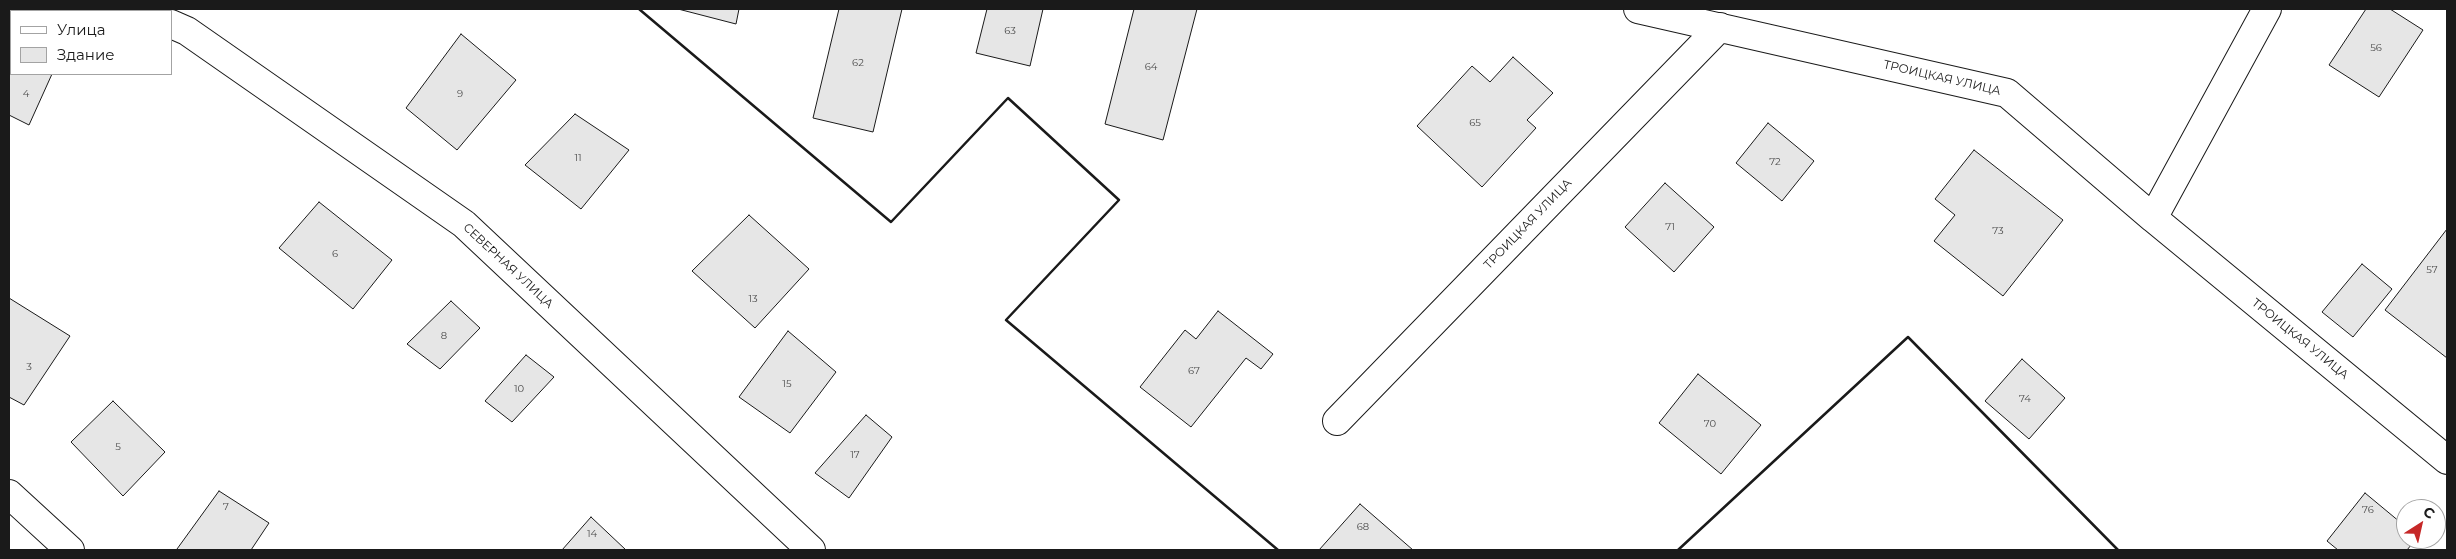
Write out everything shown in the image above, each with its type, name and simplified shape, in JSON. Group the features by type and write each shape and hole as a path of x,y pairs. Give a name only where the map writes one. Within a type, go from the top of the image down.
{"street":[{"name":"ТРОИЦКАЯ УЛИЦА","path":"1638,9 2007,93 2153,218 2447,460"},
{"path":"2153,218 2267,9"},
{"name":"СЕВЕРНАЯ УЛИЦА","path":"172,24 187,31 464,224 811,550"},
{"name":"ТРОИЦКАЯ УЛИЦА","path":"1337,421 1720,27"},
{"path":"9,494 70,550"}],"building":[{"path":"678,9 739,9 736,24"},
{"path":"839,9 902,9 873,132 813,118"},
{"path":"987,9 1043,9 1030,66 976,53"},
{"path":"1134,9 1197,9 1163,140 1105,124"},
{"path":"2366,9 2390,9 2423,30 2379,97 2329,65"},
{"path":"9,33 10,75 52,75 29,125 9,115"},
{"path":"461,34 516,80 457,150 406,108"},
{"path":"1513,57 1553,93 1527,120 1536,128 1482,187 1417,126 1472,66 1490,82"},
{"path":"575,114 629,150 581,209 525,165"},
{"path":"1768,123 1814,161 1782,201 1736,163"},
{"path":"1974,150 2063,220 2003,296 1934,241 1955,215 1935,199"},
{"path":"1665,183 1714,227 1674,272 1625,227"},
{"path":"319,202 392,260 353,309 279,248"},
{"path":"749,215 809,269 755,328 692,271"},
{"path":"2447,229 2447,358 2385,310"},
{"path":"2362,264 2392,289 2353,337 2322,312"},
{"path":"9,298 70,336 24,405 9,397"},
{"path":"451,301 480,328 440,369 407,344"},
{"path":"1218,311 1273,354 1261,369 1246,358 1191,427 1140,387 1185,330 1196,339"},
{"path":"788,331 836,372 790,433 739,397"},
{"path":"526,355 554,377 512,422 485,401"},
{"path":"2022,359 2065,398 2029,439 1985,401"},
{"path":"1698,374 1761,425 1721,474 1659,423"},
{"path":"113,401 165,452 123,496 71,442"},
{"path":"866,415 892,437 849,498 815,473"},
{"path":"219,491 269,523 251,550 178,550 177,549"},
{"path":"2365,493 2396,519 2396,549 2408,549 2338,550 2327,541"},
{"path":"1360,504 1413,550 1319,550"},
{"path":"591,517 626,550 562,550"}],"wall":[{"path":"639,9 891,222 1008,98 1119,200 1006,320 1278,550"},
{"path":"1678,550 1908,337 2118,550"}]}
